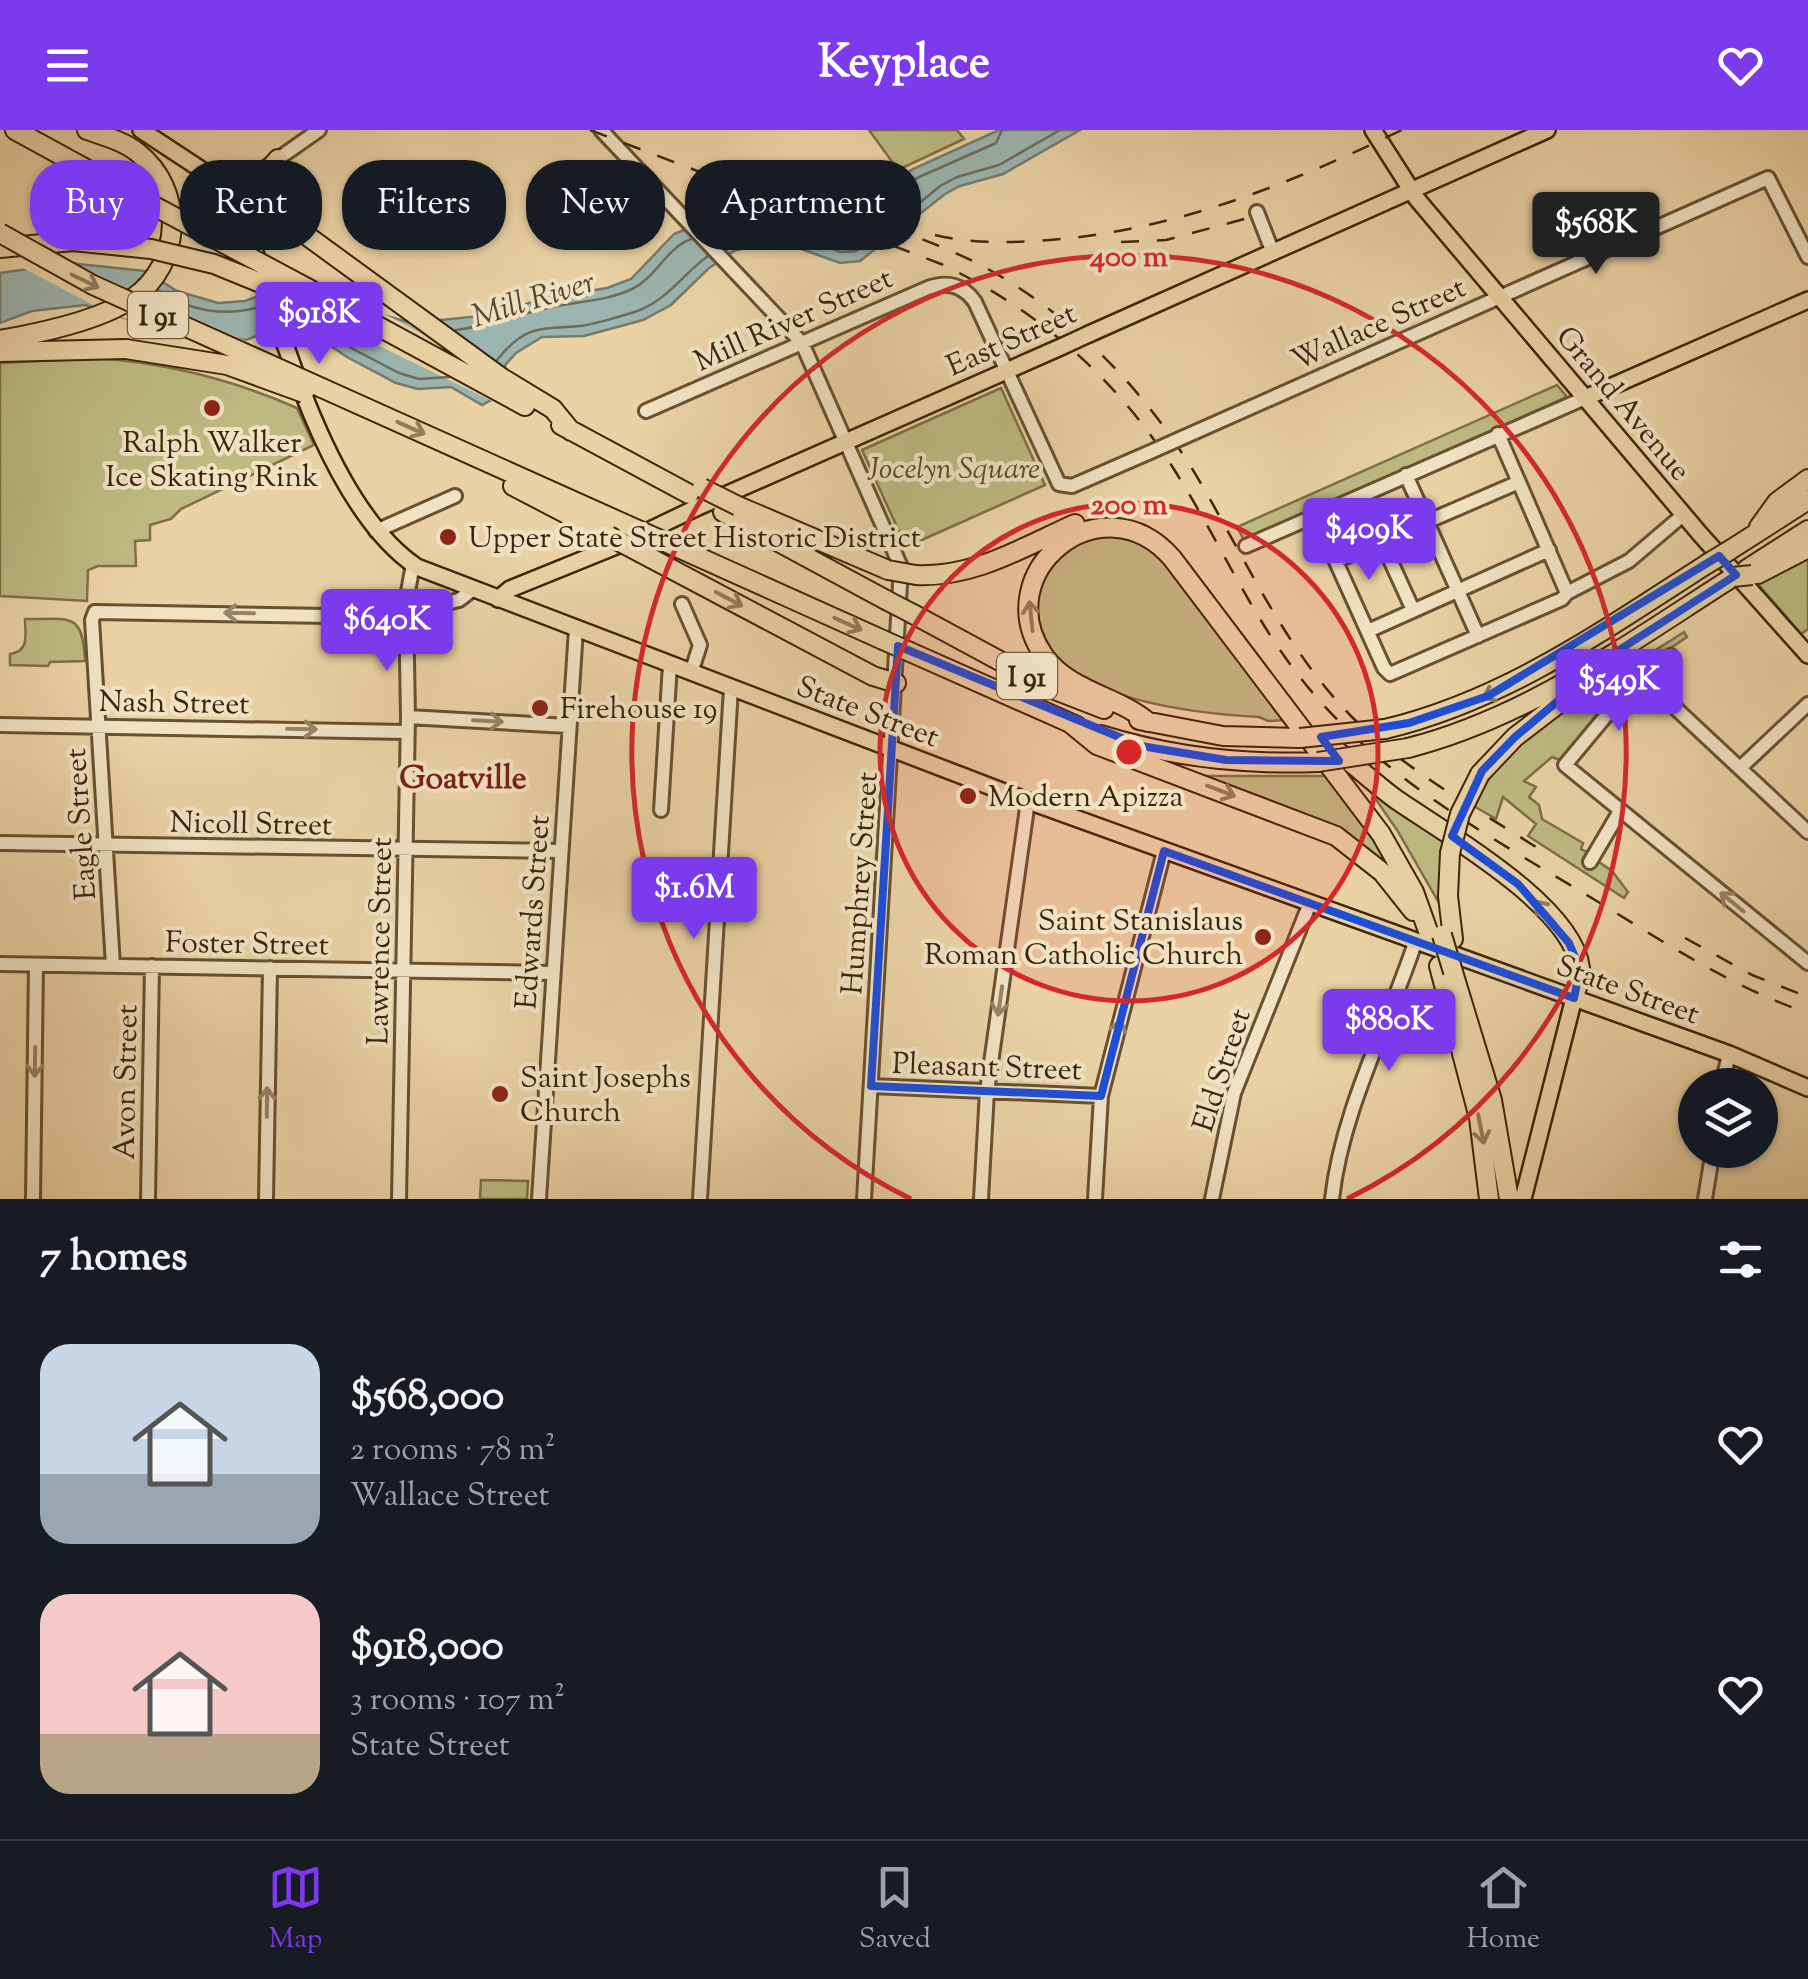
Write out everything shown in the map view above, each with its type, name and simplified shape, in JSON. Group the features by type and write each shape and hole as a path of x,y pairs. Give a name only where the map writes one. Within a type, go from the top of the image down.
{"highway":[{"path":"15,130 350,312 552,408 571,430 655,476 683,480 695,491 731,509 888,570 916,575 948,574 980,567 1090,519 1112,517 1143,524 1169,541 1186,560 1396,840 1421,884 1432,937"},
{"path":"0,340 88,317 131,299 161,269 170,249 170,203 162,182 133,150 88,130"},
{"name":"I 91","path":"0,233 92,285 1070,723 1117,740 1176,754 1253,762 1318,762 1408,748 1447,737 1510,712 1616,652 1808,530"},
{"path":"0,248 73,241 151,248 214,264 324,309 350,312"},
{"path":"322,247 503,386"},
{"path":"0,352 126,349 217,363 306,393 327,392"},
{"path":"487,462 511,485 873,676 896,682"},
{"path":"1756,533 1777,502 1808,480"},
{"name":"I 91","path":"731,509 886,600 1067,695 1148,722 1224,736 1300,738 1385,729 1442,714 1521,680 1808,500"},
{"path":"1148,722 1126,706 1065,677 1045,657 1033,634 1029,602 1037,573 1056,548 1083,532 1107,527 1132,530 1167,552 1368,815 1403,870 1453,975 1492,1100 1509,1199"},
{"path":"1739,576 1808,548"},
{"path":"1432,937 1448,888 1450,854 1460,814 1480,774 1515,736 1599,673 1616,652"},
{"path":"1070,723 1098,745 1336,836 1388,878 1432,937"},
{"path":"1325,742 1383,790 1485,858 1526,892 1557,926 1576,957 1580,972 1574,998"},
{"path":"1453,975 1489,1199"}],"main road":[{"path":"140,130 186,160"},
{"name":"Grand Avenue","path":"1373,130 1410,191 1683,515 1808,655"},
{"name":"East Street","path":"498,599 510,590 1548,130"},
{"name":"State Street","path":"255,250 328,447 376,531 413,564 472,590 1164,851 1310,903 1432,937 1574,998 1730,1054 1808,1088"},
{"path":"1584,398 1808,300"},
{"path":"1523,1199 1574,998"}],"street":[{"path":"276,160 319,130"},
{"name":"Humphrey Street","path":"601,130 802,343 901,567 864,1199"},
{"name":"Wallace Street","path":"1007,370 1056,479 1064,487 1072,486 1768,178 1808,257"},
{"path":"1257,212 1274,253"},
{"name":"Mill River Street","path":"646,410 937,284 962,289 975,302 1007,370"},
{"path":"1246,546 1584,398"},
{"path":"1498,434 1567,593"},
{"path":"1406,475 1478,636"},
{"path":"1336,562 1519,482"},
{"path":"376,531 454,496"},
{"path":"1315,515 1390,674 1559,601 1629,561 1683,515"},
{"path":"1382,542 1413,610"},
{"path":"1368,631 1549,550"},
{"name":"Lawrence Street","path":"399,1199 408,724 406,614 413,564"},
{"path":"406,614 458,600 472,590"},
{"path":"682,604 700,646 692,672"},
{"name":"Eagle Street","path":"114,966 92,620 99,610 390,617 406,614"},
{"name":"Edwards Street","path":"539,1199 576,629"},
{"path":"1671,656 1640,675 1565,765 1808,963"},
{"path":"661,810 670,664"},
{"path":"1640,675 1808,832"},
{"path":"700,1199 731,688"},
{"path":"1740,768 1808,704"},
{"name":"Nash Street","path":"0,724 568,726"},
{"path":"981,1199 987,1092 1028,800"},
{"path":"1590,862 1620,810"},
{"name":"Nicoll Street","path":"0,843 561,851"},
{"path":"1095,1199 1101,1096 1164,851"},
{"name":"Eld Street","path":"1212,1199 1234,1093 1310,903"},
{"path":"1332,1199 1356,1106 1432,937"},
{"name":"Foster Street","path":"0,964 553,973"},
{"path":"32,1199 36,964"},
{"name":"Avon Street","path":"148,1199 152,966"},
{"path":"266,1199 270,968"},
{"path":"1726,1068 1730,1054"},
{"name":"Pleasant Street","path":"871,1086 1101,1096"},
{"path":"1705,1199 1709,1168"}],"highlighted area":[{"path":"1719,556 1736,575 1616,652 1515,737 1482,771 1460,814 1452,836 1518,884 1569,943 1580,969 1574,998 1164,851 1101,1096 871,1086 898,646 1141,746 1226,760 1339,761 1321,737 1409,723 1488,696"}],"green space":[{"path":"869,130 957,130 964,139 919,160 891,160"},
{"path":"96,358 174,369 273,398 297,408 314,445 181,509 171,519 150,525 150,540 135,541 136,566 98,566 88,570 87,601 0,596 0,363"},
{"path":"1557,385 1567,397 1244,540 1237,527"},
{"name":"Jocelyn Square","path":"1001,388 1045,485 906,547 862,450"},
{"path":"1090,535 1128,536 1157,551 1286,720 1268,721 1136,699 1074,674 1052,656 1038,631 1040,584 1059,557"},
{"path":"1808,558 1808,629 1801,634 1758,584"},
{"path":"25,619 71,621 81,633 85,661 50,662 48,666 10,665 10,654 21,650 25,641"},
{"path":"1684,632 1687,637 1639,669 1560,760 1552,757 1524,781 1536,787 1529,797 1539,805 1542,819 1583,843 1581,849 1587,852 1583,858 1593,866 1599,862 1612,871 1628,892 1624,898 1528,836 1536,824 1503,797 1496,819 1472,805 1486,778 1525,738 1578,699"},
{"path":"1206,776 1331,776 1359,813 1398,878"},
{"path":"1368,788 1447,835 1442,908 1397,830"},
{"path":"481,1180 528,1181 527,1199 480,1199"}],"water":[{"path":"999,130 1080,130 1003,174 960,186 921,213 921,165"},
{"path":"685,229 685,250 738,250 708,269 671,305 643,320 584,336 542,337 506,364 491,400 482,405 451,387 418,389 396,383 347,357 294,321 246,340 137,322 85,305 32,311 0,323 0,273 69,263 145,271 177,291 218,303 245,301 285,286 411,323 490,315 631,279 659,250 665,250 665,243"},
{"path":"804,250 874,250 860,261 840,263"}],"pier":[{"path":"65,259 250,343 229,344 210,353 99,308 19,266"},
{"path":"293,271 310,274 430,338 430,317 499,394 494,402 287,301 293,322 269,331 257,295"}],"railway":[{"path":"590,130 941,264 1014,305 1078,355 1135,415 1183,484 1280,650 1327,709 1360,742 1434,800 1513,851 1698,962 1808,1013"},
{"path":"935,235 1021,242 1143,226 1231,202 1402,130"},
{"path":"1121,242 1166,240 1248,218"},
{"path":"921,239 988,269 1022,290 1113,366 1186,460 1290,638 1329,691 1393,753 1536,847"},
{"path":"1685,938 1752,975 1808,997"}],"place":[{"name":"Ralph Walker Ice Skating Rink","path":"212,408"},
{"name":"Upper State Street Historic District","path":"448,537"},
{"name":"Firehouse 19","path":"540,708"},
{"name":"Modern Apizza","path":"968,796"},
{"name":"Saint Stanislaus Roman Catholic Church","path":"1263,937"},
{"name":"Saint Josephs Church","path":"500,1094"}],"district":[{"name":"Goatville","path":"463,777"}],"water label":[{"name":"Mill River","path":"533,298"}]}
